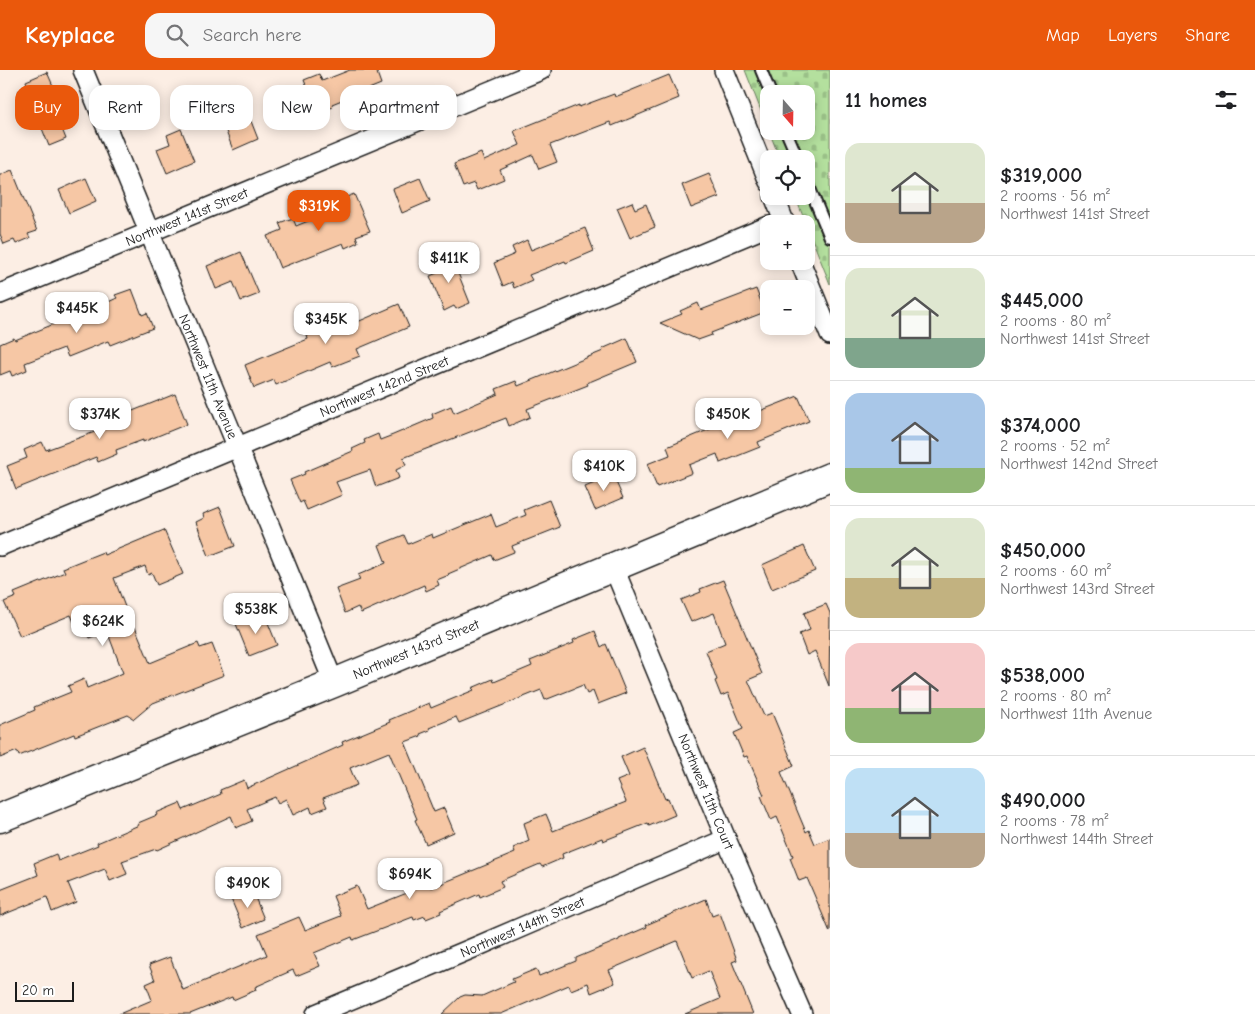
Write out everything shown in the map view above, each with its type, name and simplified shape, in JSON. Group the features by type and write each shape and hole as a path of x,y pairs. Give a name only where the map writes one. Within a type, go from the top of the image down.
{"street":[{"name":"Northwest 11th Avenue","path":"83,70 334,682"},
{"name":"Northwest 141st Street","path":"0,294 542,70"},
{"path":"724,70 760,160"},
{"name":"Northwest 142nd Street","path":"0,546 760,230"},
{"path":"804,270 830,335"},
{"name":"Northwest 143rd Street","path":"0,818 613,566 829,481"},
{"name":"Northwest 11th Court","path":"613,566 726,839 802,1014"},
{"name":"Northwest 144th Street","path":"316,1014 726,839"}],"lane":[{"path":"761,70 767,85"},
{"path":"815,201 830,237"}],"green space":[{"path":"745,70 830,70 830,284 815,246 815,215 803,215 799,205 815,205 815,150 776,150 773,140 815,140 815,85 760,85 760,108"}],"building":[{"path":"350,70 376,70 381,84 340,85 340,101 332,104 333,107 330,108 330,85 306,85 304,80 319,74 322,81"},
{"path":"47,72 53,85 27,85 26,81"},
{"path":"669,75 679,98 612,126 610,122 550,145 557,162 539,169 533,155 500,170 504,179 477,190 474,183 463,187 454,164 481,153 484,161 520,145 514,131 579,105 579,107 614,94 615,97"},
{"path":"253,126 258,139 233,150 226,130 253,130"},
{"path":"43,130 62,130 66,139 49,146"},
{"path":"181,130 194,161 167,173 157,149 170,144 167,135"},
{"path":"12,170 37,231 28,234 30,238 16,244 14,240 4,244 0,234 0,175"},
{"path":"709,174 719,197 691,208 682,185"},
{"path":"86,178 96,201 69,213 59,190"},
{"path":"420,178 430,201 402,213 393,189"},
{"path":"354,194 370,231 356,236 358,242 345,248 343,243 280,268 267,236 282,230 279,223 293,218 296,226 330,212 327,205"},
{"path":"632,202 635,209 646,204 655,227 630,238 617,208"},
{"path":"585,228 594,251 566,263 565,261 529,275 532,280 514,288 512,282 503,286 494,263 515,254 512,247 527,240 531,250"},
{"path":"241,252 259,294 241,301 233,282 216,289 207,266"},
{"path":"450,253 470,303 456,309 454,306 444,311 430,276 437,273 432,261"},
{"path":"132,289 142,315 147,313 153,328 110,345 108,341 68,357 64,348 25,363 27,370 12,376 10,371 0,375 0,344 14,338 15,340 76,315 77,319 107,307 106,303 117,298 115,295"},
{"path":"756,289 760,299 760,314 698,340 660,323 682,314 680,311 698,303 701,310"},
{"path":"399,304 409,327 357,349 360,356 332,367 330,362 276,385 274,380 254,388 245,365 308,339 307,336 309,335 303,321 340,306 348,326"},
{"path":"627,338 637,362 587,383 588,385 527,409 530,417 509,426 506,418 403,458 406,465 396,470 399,478 376,487 370,470 336,482 342,495 307,510 303,501 300,503 290,480 353,451 352,449 365,443 364,440 378,434 380,440 393,435 433,418 432,414 451,406 454,413 498,394 496,389 516,381 518,386 603,351 602,349"},
{"path":"175,394 187,424 143,442 143,440 116,450 117,454 98,462 96,457 16,489 7,466 27,458 24,450 42,442 46,450 100,430 93,412 115,403 120,416"},
{"path":"798,396 809,421 758,442 760,447 720,463 717,454 689,465 692,473 657,487 647,464 670,455 667,447 746,414 747,416"},
{"path":"613,475 623,498 595,510 585,487"},
{"path":"549,500 560,527 512,546 514,552 494,560 492,555 448,574 437,580 439,585 426,591 424,585 361,613 358,607 345,613 336,589 360,580 358,575 386,563 379,545 404,535 408,544 432,534 433,538 491,514 496,527 526,515 524,510"},
{"path":"220,507 235,546 209,556 196,522 204,518 203,514"},
{"path":"164,530 183,574 157,585 152,573 148,575 145,566 114,578 133,628 135,627 150,663 198,643 200,648 212,644 224,675 153,703 134,719 128,715 19,756 17,751 0,758 0,725 35,710 34,707 71,692 68,686 84,679 87,688 123,673 107,631 89,638 81,619 74,622 71,615 20,636 4,602 16,597 14,593 65,572 63,568 103,552 104,555"},
{"path":"804,546 815,571 772,589 762,565"},
{"path":"723,580 762,674 748,680 764,716 772,713 794,766 781,772 806,832 809,830 815,844 830,838 830,932 807,878 799,881 790,858 793,856 777,817 771,820 761,796 764,795 747,756 744,757 734,733 743,729 728,693 721,696 715,681 717,680 706,651 725,643 714,613 691,622 681,600 701,592 700,589"},
{"path":"826,604 830,613 829,686 815,651 807,655 799,634 810,630 804,613"},
{"path":"264,613 277,645 249,656 236,624"},
{"path":"595,631 601,647 606,644 626,693 598,704 593,691 587,694 583,685 545,700 541,690 459,723 456,717 429,728 430,730 420,734 421,736 405,742 434,812 444,808 454,832 426,844 389,752 350,768 357,785 323,798 327,807 312,813 310,807 293,815 286,799 278,803 275,797 247,809 252,821 236,828 231,816 157,850 122,861 127,874 110,881 105,869 68,883 76,902 52,912 47,897 0,916 0,890 38,875 34,863 56,854 58,861 98,845 97,843 139,825 138,823 157,815 156,813 180,803 183,810 221,794 220,790 244,780 247,788 343,745 342,742 390,722 389,720 429,703 431,708 474,690 472,688 493,679 494,682 532,666 530,661 574,643 573,640"},
{"path":"643,747 665,799 668,798 675,815 649,826 648,823 603,841 602,838 562,854 563,858 542,867 540,864 500,881 503,887 480,897 479,894 426,919 425,916 414,920 413,917 353,940 352,937 314,953 320,966 296,976 293,970 255,987 256,990 233,1000 232,997 190,1014 119,1014 152,1000 146,984 155,980 149,965 170,957 183,990 267,955 258,934 299,917 305,930 341,916 333,896 357,886 367,909 407,893 403,883 425,874 431,888 515,853 513,848 529,841 524,823 546,814 553,831 626,802 617,781 629,776 621,757"},
{"path":"252,890 264,919 243,928 231,899"},
{"path":"706,899 712,916 720,913 737,960 732,962 753,1014 685,1014 720,999 709,971 692,978 677,941 609,970 615,983 591,993 588,983 571,990 569,985 501,1014 442,1014 460,997 465,995 482,996 514,982 512,979 536,969 539,976 576,961 576,958"}]}
